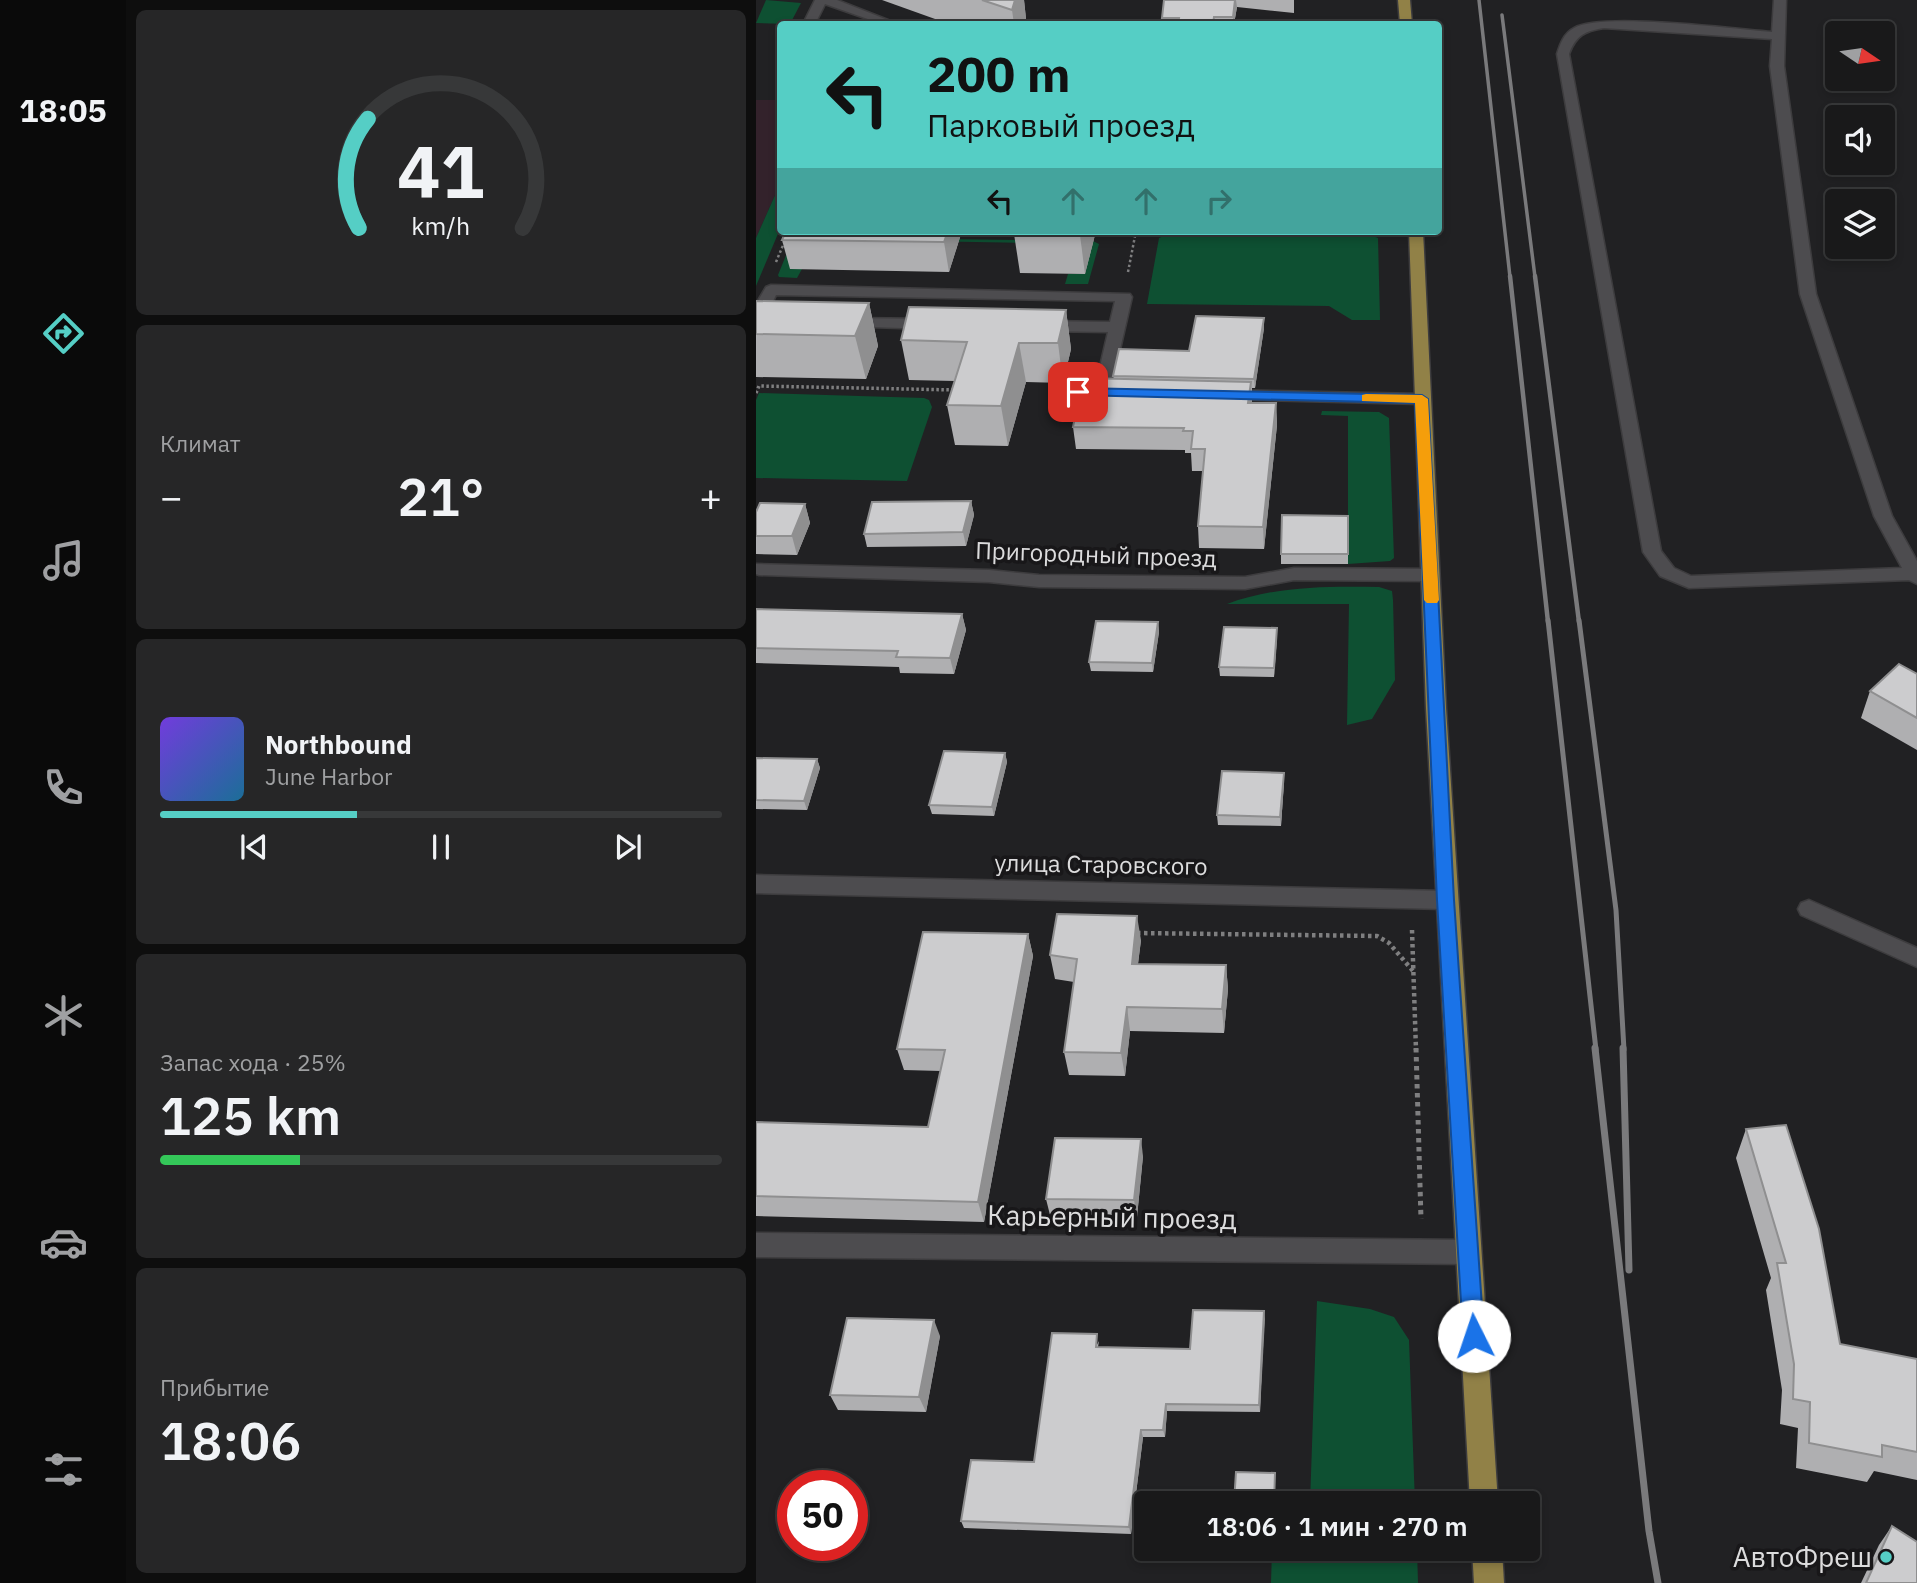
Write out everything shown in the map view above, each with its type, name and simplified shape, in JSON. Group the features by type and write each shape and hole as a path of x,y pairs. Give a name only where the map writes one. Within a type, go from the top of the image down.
{"main road":[{"path":"1404,0 1406,21"},
{"path":"1416,235 1445,900 1483,1491"},
{"path":"1488,1561 1489,1583"}],"street":[{"path":"811,21 823,0 883,21"},
{"path":"1777,36 1604,24 1579,28 1568,38 1563,54 1652,552 1667,572 1689,582 1916,576 1884,516 1808,294 1777,66 1780,0"},
{"path":"761,321 771,290 1124,297 1102,393"},
{"path":"825,322 950,325"},
{"path":"1020,326 1117,327"},
{"path":"1058,392 1129,393"},
{"path":"1212,395 1422,399"},
{"name":"Пригородный проезд","path":"760,569 989,576 1039,581 1191,583 1245,583 1294,574 1430,575"},
{"name":"улица Старовского","path":"756,884 1445,900"},
{"path":"1809,909 1917,958"},
{"name":"Карьерный проезд","path":"756,1245 1468,1252"}],"path":[{"path":"1124,297 1135,235"},
{"path":"756,393 758,386 963,390"},
{"path":"1125,933 1377,936 1389,943 1413,971"}],"shaded area":[{"path":"756,100 777,100 777,191 756,238"}],"green space":[{"path":"766,0 801,3 792,21 756,23"},
{"path":"777,191 777,235 756,286 756,238"},
{"path":"1166,235 1371,235 1378,238 1380,320 1352,320 1329,306 1147,304 1159,238"},
{"path":"793,238 1093,241 1099,244 1088,284 1065,284 1068,274 1085,274 1092,244 804,239 790,269 802,269 797,278 779,277"},
{"path":"759,393 924,398 929,400 932,407 907,481 756,478 756,400"},
{"path":"1322,411 1379,412 1389,418 1394,558 1390,561 1348,564 1348,416 1321,415"},
{"path":"1379,587 1392,591 1395,680 1372,719 1347,725 1349,604 1227,604 1283,590"},
{"path":"1317,1301 1370,1309 1394,1317 1409,1340 1415,1491 1310,1491"},
{"path":"1272,1561 1417,1561 1418,1583 1271,1583"}],"building":[{"path":"982,0 1015,0 1012,10"},
{"path":"1164,0 1235,0 1233,17 1214,17 1213,21 1162,18"},
{"path":"784,235 947,235 944,242 782,240"},
{"path":"756,301 869,303 855,336 756,334"},
{"path":"909,307 1066,310 1058,343 1019,343 1001,406 947,405 967,342 901,340"},
{"path":"1196,316 1264,318 1254,379 1113,376 1119,349 1189,351"},
{"path":"1083,378 1251,382 1248,403 1276,403 1263,527 1198,526 1205,449 1191,449 1193,431 1183,431 1184,428 1073,427"},
{"path":"971,501 963,532 864,534 872,502"},
{"path":"760,503 805,504 792,536 756,536 756,512"},
{"path":"1282,515 1348,516 1348,554 1281,554"},
{"path":"756,609 962,614 950,658 896,657 898,651 756,648"},
{"path":"1096,621 1158,622 1152,663 1089,662"},
{"path":"1224,627 1277,628 1274,668 1219,667"},
{"path":"1899,664 1917,674 1917,718 1870,691"},
{"path":"944,751 1005,753 992,807 929,805"},
{"path":"756,758 817,759 804,801 756,800"},
{"path":"1222,771 1284,773 1280,817 1217,815"},
{"path":"1057,914 1137,916 1132,964 1226,965 1222,1009 1127,1007 1121,1053 1064,1052 1077,959 1050,955"},
{"path":"923,932 1028,934 978,1202 756,1196 756,1122 928,1127 945,1050 897,1049"},
{"path":"1786,1125 1819,1229 1840,1344 1917,1359 1917,1452 1882,1445 1882,1457 1809,1443 1810,1402 1793,1399 1794,1364 1777,1263 1786,1263 1746,1129"},
{"path":"1055,1138 1141,1139 1134,1200 1046,1199"},
{"path":"1193,1310 1264,1311 1259,1405 1166,1404 1163,1430 1141,1430 1129,1527 961,1521 971,1460 1034,1462 1052,1333 1097,1334 1096,1347 1190,1349"},
{"path":"847,1318 934,1320 919,1397 830,1395"},
{"path":"1236,1472 1275,1473 1274,1491 1235,1491"},
{"path":"1892,1526 1917,1542 1917,1583 1866,1583"}],"railway":[{"path":"1479,0 1510,277"},
{"path":"1502,15 1535,277"},
{"path":"1510,276 1548,622"},
{"path":"1535,276 1579,622"},
{"path":"1548,620 1596,1050"},
{"path":"1579,620 1616,910 1624,1050"},
{"path":"1595,1048 1649,1531 1658,1583"},
{"path":"1623,1048 1629,1270"}],"slow traffic":[{"path":"1366,398 1422,399 1432,600"}],"place":[{"name":"АвтоФреш","path":"1886,1557"}],"route":[{"path":"1078,392 1422,399 1445,900 1474,1336"}]}
